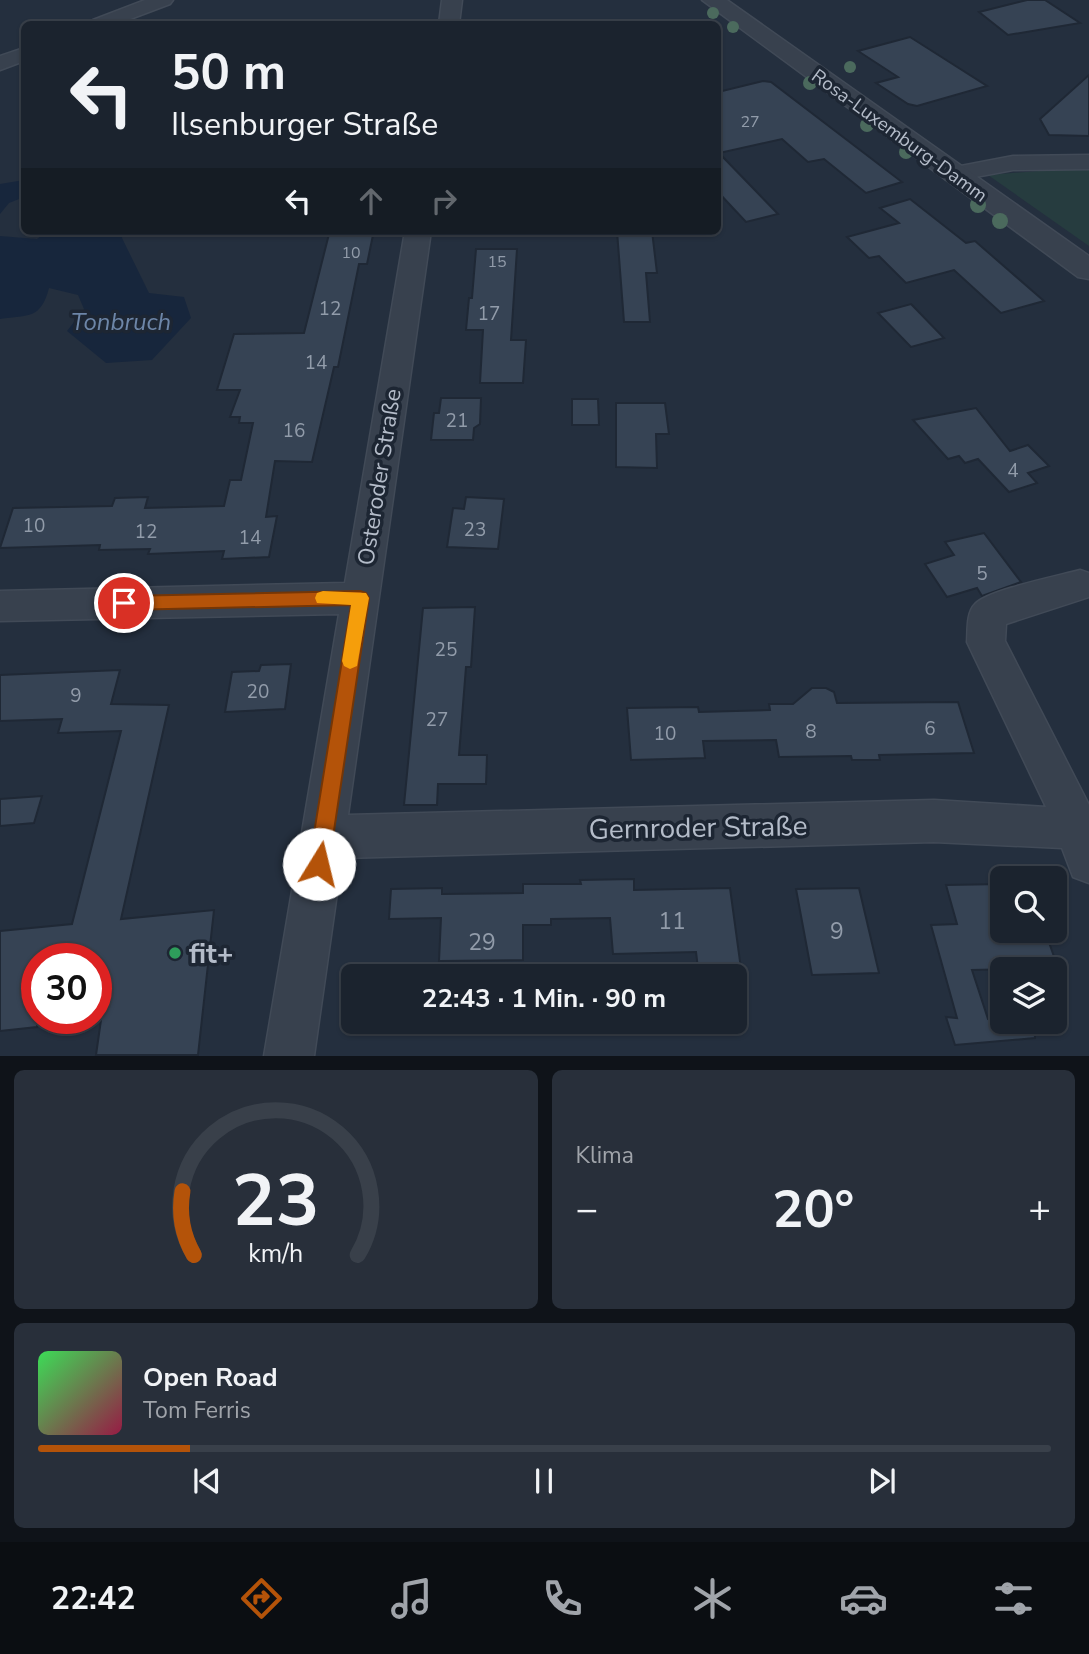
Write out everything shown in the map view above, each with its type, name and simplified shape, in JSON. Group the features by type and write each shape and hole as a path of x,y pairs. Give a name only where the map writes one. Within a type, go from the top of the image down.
{"street":[{"path":"108,21 163,0"},
{"path":"449,21 452,0"},
{"name":"Rosa-Luxemburg-Damm","path":"713,0 1089,270"},
{"path":"0,64 21,55"},
{"path":"954,174 1013,163 1089,162"},
{"name":"Osteroder Straße","path":"289,1055 417,235"},
{"name":"Gernroder Straße","path":"1080,585 1009,605 988,615 986,642 1066,801 1081,843"},
{"path":"0,606 360,598"},
{"name":"Gernroder Straße","path":"323,837 934,821 1050,828 1081,843"}],"green space":[{"path":"1089,167 1089,246 988,175"}],"water":[{"path":"21,180 21,198 9,203 0,214 0,184"},
{"name":"Tonbruch","path":"42,235 122,235 149,293 184,297 191,318 152,360 106,363 67,331 84,309 78,295 49,288 42,305 32,314 0,319 0,236 37,239"}],"building":[{"path":"1027,0 1045,0 1080,23 1008,35 979,12"},
{"path":"910,37 987,86 917,106 908,104 876,83 898,77 858,51"},
{"path":"1089,75 1089,136 1049,135 1040,119"},
{"path":"763,81 771,82 902,182 866,193 824,159 808,162 782,139 721,153 721,91"},
{"path":"721,155 778,214 746,222 721,195"},
{"path":"910,199 966,243 975,241 1044,301 1001,313 954,270 906,283 879,256 869,258 847,237 899,223 880,208"},
{"path":"329,235 373,235 367,264 359,264 338,367 334,367 312,462 275,461 266,517 277,516 269,557 222,559 224,551 148,554 150,549 99,550 100,545 0,548 13,508 112,506 115,498 148,497 145,508 224,506 230,480 241,480 253,423 239,423 240,417 230,417 240,390 217,390 234,334 304,333"},
{"path":"617,235 652,235 657,273 646,273 650,322 624,322"},
{"path":"476,249 517,249 511,340 526,340 523,383 480,383 483,330 466,330"},
{"path":"911,304 944,338 911,347 878,313"},
{"path":"441,398 481,398 480,424 474,428 473,440 431,440 434,413 439,413"},
{"path":"572,399 598,399 599,425 572,425"},
{"path":"616,403 665,403 669,434 656,434 657,468 616,467"},
{"path":"976,408 1010,451 1028,445 1049,466 1028,473 1037,483 1009,492 978,459 965,463 959,456 948,459 913,420"},
{"path":"466,497 504,499 498,549 447,547 453,508 464,509"},
{"path":"984,533 1021,582 982,596 977,588 947,597 925,564 954,555 945,542"},
{"path":"475,607 471,667 466,667 459,755 487,755 486,784 438,784 437,805 404,805 423,608"},
{"path":"291,664 285,709 225,712 232,672 259,671 261,665"},
{"path":"120,670 111,704 169,705 121,919 214,910 198,1055 96,1055 99,1034 112,1034 112,943 21,943 21,1029 0,1031 0,931 72,924 121,731 58,733 62,719 0,721 0,675"},
{"path":"812,688 826,688 834,692 837,703 958,702 974,753 879,755 880,760 852,760 851,756 779,757 776,740 703,741 705,758 631,760 627,708 698,707 699,712 770,710 769,704 793,704"},
{"path":"42,796 34,823 0,826 0,799"},
{"path":"634,879 634,890 730,888 740,964 698,964 696,952 613,954 610,918 551,919 551,925 523,925 523,960 439,961 441,918 389,919 391,889 442,888 442,894 523,893 523,884 581,884 580,880"},
{"path":"990,884 990,943 1049,943 1054,957 990,957 990,970 972,970 990,1019 990,1034 1035,1034 1035,1038 955,1045 946,1017 957,1018 931,925 957,924 946,885"},
{"path":"859,888 879,973 812,975 796,889"}],"slow traffic":[{"path":"323,598 360,598 350,661"}],"place":[{"name":"fit+","path":"175,953"}],"route":[{"path":"124,603 360,598 319,864"}]}
